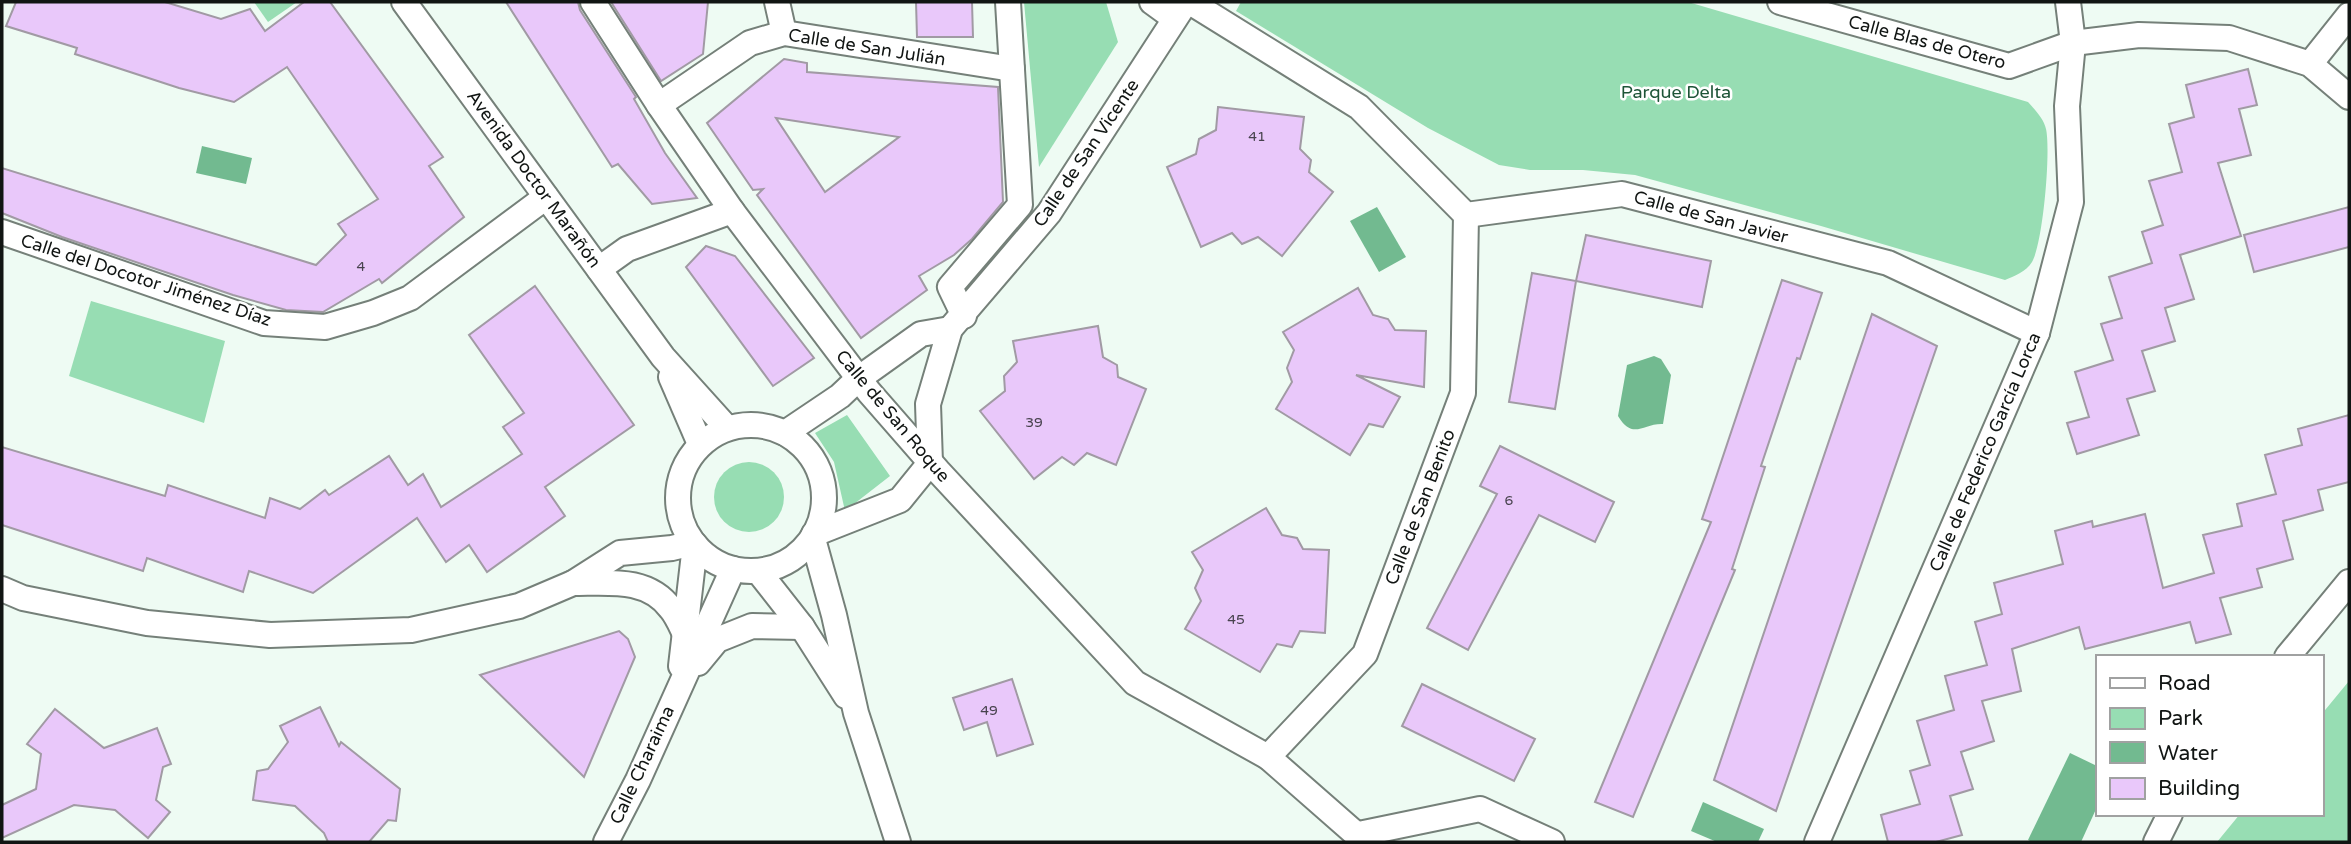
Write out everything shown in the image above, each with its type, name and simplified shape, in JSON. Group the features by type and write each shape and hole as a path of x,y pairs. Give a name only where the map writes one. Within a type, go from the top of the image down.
{"street":[{"name":"Avenida Doctor Marañón","path":"404,2 663,357 727,428"},
{"name":"Calle de San Roque","path":"593,2 732,211 858,379 930,463 1135,682 1268,757 1362,838"},
{"path":"777,2 784,33"},
{"path":"785,433 840,396 858,379 921,334 957,322 950,288 1020,205 1007,2"},
{"path":"1153,2 1183,7 1359,107 1466,215"},
{"name":"Calle Blas de Otero","path":"1780,2 2009,66 2073,43 2139,35 2230,38 2310,64 2349,97"},
{"name":"Calle de Federico García Lorca","path":"1816,842 2037,333 2071,202 2067,106 2073,43 2068,2"},
{"name":"Calle de San Vicente","path":"930,463 928,404 957,322 1049,213 1183,7"},
{"path":"2310,64 2349,16"},
{"name":"Calle de San Julián","path":"659,105 750,43 784,33 1012,69"},
{"name":"Calle de San Javier","path":"1466,215 1622,194 1888,263 2037,333"},
{"name":"Calle del Docotor Jiménez Díaz","path":"2,232 264,323 325,327 373,313 410,298 547,197"},
{"path":"599,269 627,249 732,211"},
{"name":"Calle de San Benito","path":"1268,757 1365,654 1463,393 1466,215"},
{"name":"Avenida Doctor Marañón","path":"663,357 700,444"},
{"path":"898,842 856,713 813,537 822,513 823,489 817,467 804,448 785,433 767,426 747,424 727,428 700,444 687,461 679,481 678,503 683,524 694,544 712,560 733,569 758,571 792,558 813,537 900,500 930,463"},
{"path":"2,589 23,598 147,623 270,635 411,630 519,606 573,583 620,553 694,544"},
{"name":"Calle Charaima","path":"678,688 694,544"},
{"name":"Calle Charaima","path":"606,842 638,780 733,569"},
{"path":"758,571 802,626 856,713"},
{"path":"2289,655 2349,582"},
{"path":"573,583 633,583 653,593 670,607 685,634"},
{"name":"Calle Charaima","path":"678,688 717,640 752,625 802,626"},
{"path":"1362,838 1480,809 1552,842"},
{"path":"2156,842 2169,816"}],"green space":[{"path":"254,2 297,2 268,22"},
{"path":"1024,2 1106,2 1118,42 1039,167"},
{"name":"Parque Delta","path":"1241,2 1688,2 2028,102 2043,122 2047,140 2045,197 2036,252 2027,268 2005,280 1635,175 1583,170 1530,170 1499,165 1428,128 1236,11"},
{"path":"91,301 225,341 204,423 69,376"},
{"path":"847,415 890,476 845,511 834,462 815,433"},
{"path":"749,462 774,472 784,497 774,522 749,532 724,522 714,497 724,472"},
{"path":"2349,681 2349,842 2217,842 2238,816 2323,816 2323,713"}],"water":[{"path":"202,146 252,158 246,184 196,173"},
{"path":"1377,207 1406,257 1379,272 1350,221"},
{"path":"1654,356 1661,359 1671,375 1663,424 1639,429 1629,428 1618,416 1627,365"},
{"path":"2070,753 2096,766 2096,809 2081,842 2028,840"},
{"path":"1703,802 1764,829 1758,842 1717,842 1691,831"}],"building":[{"path":"16,2 165,2 221,19 250,9 265,31 304,2 330,2 443,157 429,166 464,217 382,283 379,279 323,312 286,310 233,295 62,237 2,213 2,168 316,265 346,235 338,224 378,199 287,67 234,102 179,88 75,54 77,48 6,26"},
{"path":"506,2 578,2 580,10 636,97 634,99 665,153 697,198 652,204 618,164 612,167"},
{"path":"611,2 708,2 703,54 661,81"},
{"path":"916,2 972,2 973,37 917,37"},
{"path":"784,59 807,63 807,72 998,87 1003,202 972,239 954,255 919,276 927,290 861,338 757,195 763,189 753,190 707,123","holes":["776,118 899,137 825,192"]},
{"path":"2248,69 2257,105 2239,109 2251,155 2218,163 2241,236 2180,255 2194,299 2165,308 2175,341 2142,351 2155,391 2127,399 2139,435 2077,454 2067,423 2089,417 2075,372 2113,360 2101,324 2122,318 2109,277 2152,263 2142,232 2163,225 2149,181 2182,172 2169,124 2194,117 2186,85"},
{"path":"1218,107 1304,117 1300,149 1311,160 1309,172 1333,192 1282,256 1258,237 1242,244 1232,233 1201,247 1167,167 1196,154 1199,139 1216,130"},
{"path":"2349,207 2349,247 2254,272 2244,235"},
{"path":"1586,235 1711,261 1702,307 1576,281"},
{"path":"706,246 735,256 814,358 773,386 686,267"},
{"path":"1532,273 1576,281 1555,409 1509,402"},
{"path":"1782,280 1822,293 1761,466 1765,467 1732,569 1735,570 1633,817 1595,802 1711,522 1702,519"},
{"path":"535,286 634,425 545,487 565,516 487,572 469,545 446,562 417,518 313,593 249,571 243,592 147,558 143,571 2,525 2,447 165,496 168,485 265,518 270,498 300,509 325,490 329,495 389,456 408,485 423,474 441,507 522,454 503,427 524,413 469,335"},
{"path":"1358,288 1373,315 1388,319 1395,330 1426,331 1424,387 1356,375 1400,397 1383,427 1369,424 1350,455 1276,409 1292,382 1287,368 1294,350 1283,332"},
{"path":"1872,314 1937,346 1776,811 1714,780"},
{"path":"1098,326 1103,357 1117,365 1118,377 1146,389 1116,465 1087,453 1074,465 1062,457 1034,479 980,411 1005,391 1004,376 1017,362 1013,341"},
{"path":"2349,415 2349,482 2318,490 2323,510 2283,521 2293,559 2257,569 2262,587 2220,598 2231,634 2196,643 2190,622 2085,649 2079,627 2012,649 2021,691 1982,701 1994,741 1961,752 1973,789 1950,796 1962,835 1936,842 1888,842 1881,815 1920,804 1910,771 1930,765 1917,721 1954,710 1945,676 1987,665 1975,622 2002,614 1994,583 2063,564 2055,531 2092,521 2093,527 2145,514 2163,588 2214,573 2203,535 2242,526 2237,504 2276,494 2265,455 2302,445 2298,429"},
{"path":"1500,446 1614,502 1595,542 1539,515 1468,650 1427,628 1497,494 1480,486"},
{"path":"1266,508 1282,535 1297,538 1303,549 1329,550 1325,633 1300,631 1292,647 1277,644 1260,672 1185,629 1201,601 1195,588 1203,570 1192,552"},
{"path":"619,631 628,639 635,657 584,777 480,675"},
{"path":"1012,679 1033,744 997,756 987,722 964,730 953,698"},
{"path":"1422,684 1535,739 1514,781 1402,726"},
{"path":"320,707 339,746 341,742 400,789 396,821 388,820 369,842 328,842 324,833 295,806 253,800 257,771 268,769 288,742 280,726"},
{"path":"55,709 104,748 157,728 171,764 163,767 156,800 170,812 148,838 115,810 74,805 2,838 2,805 36,789 41,754 27,744"}]}
